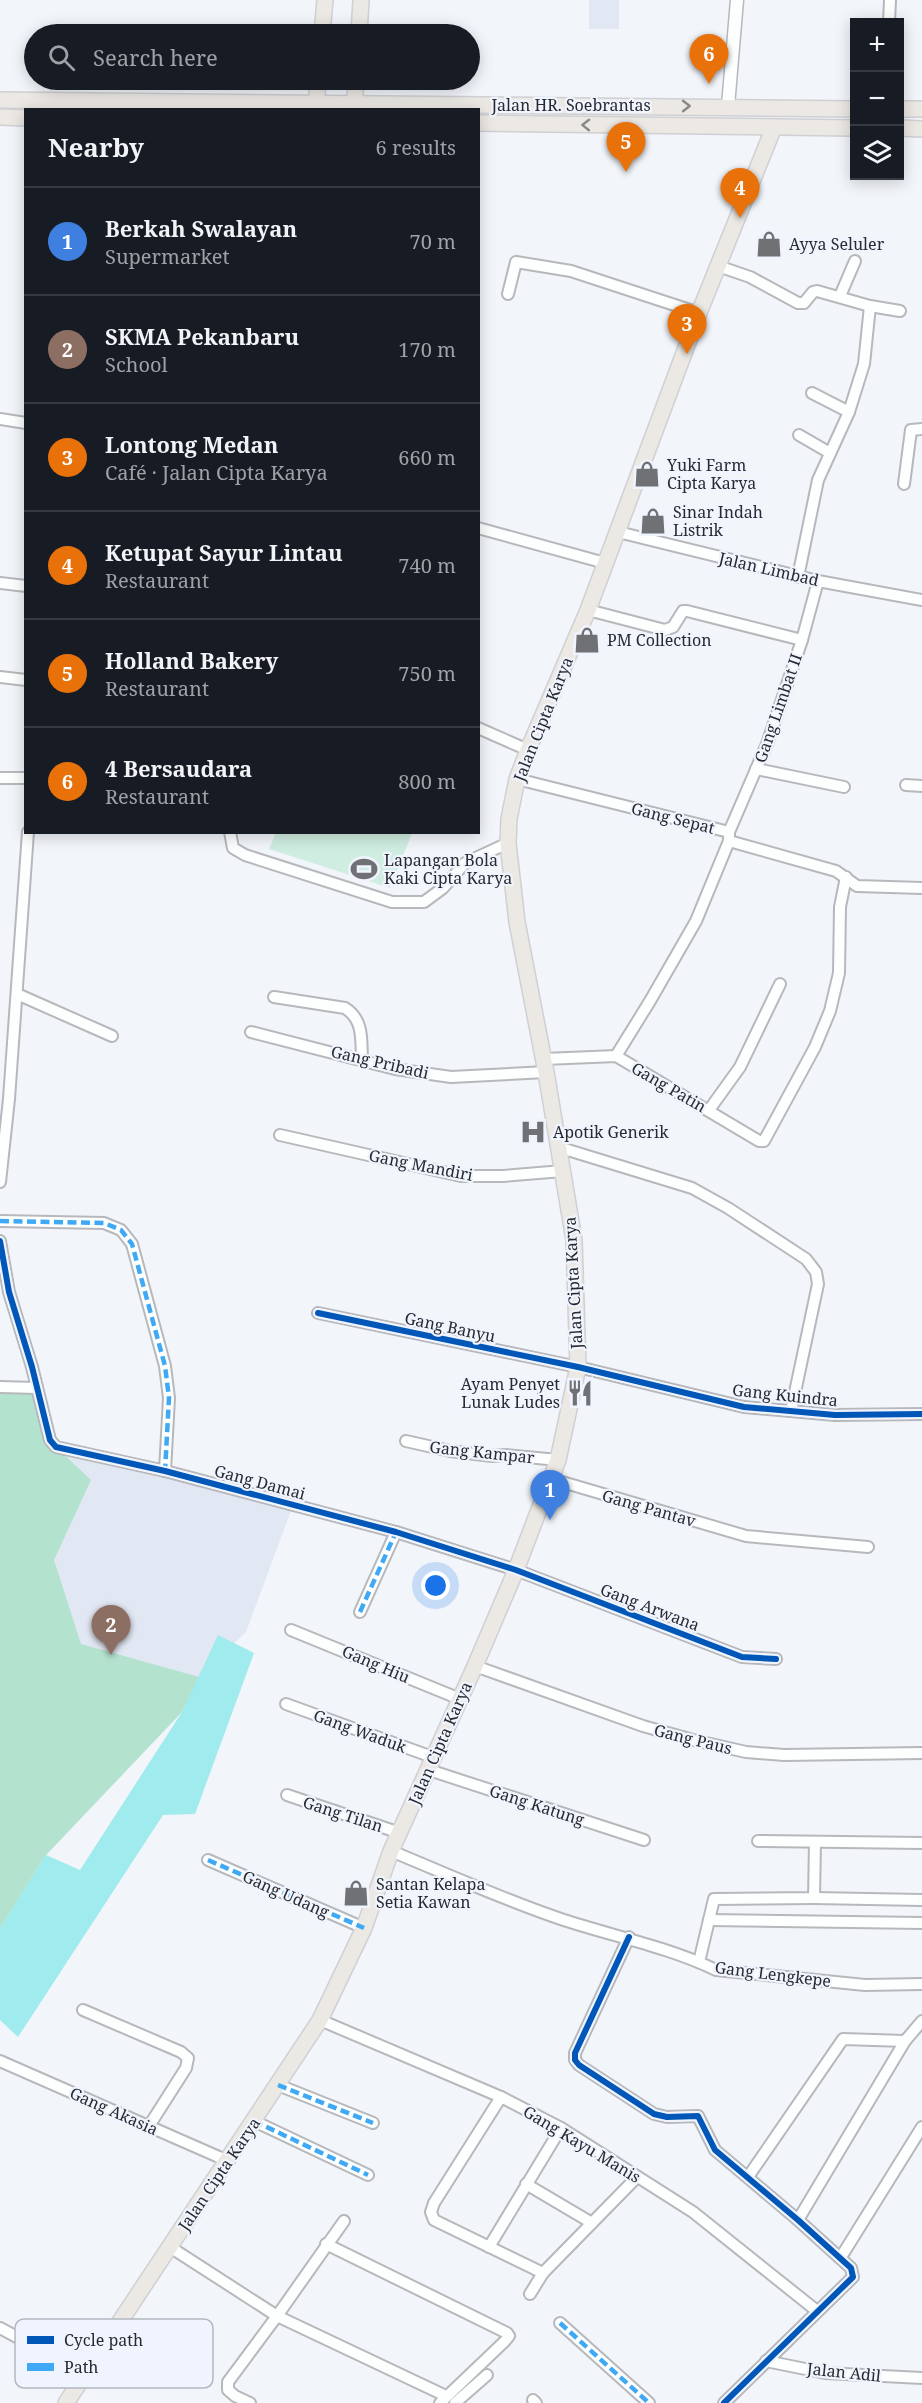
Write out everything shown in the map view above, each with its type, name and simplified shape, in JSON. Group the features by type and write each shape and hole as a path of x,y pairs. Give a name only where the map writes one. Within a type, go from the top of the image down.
{"main road":[{"path":"323,24 325,0"},
{"path":"360,24 362,0"},
{"path":"316,107 317,90"},
{"path":"354,107 355,90"},
{"name":"Jalan HR. Soebrantas","path":"0,100 316,107 850,108"},
{"path":"904,109 922,109"},
{"path":"0,117 24,118"},
{"name":"Jalan HR. Soebrantas","path":"480,123 850,128"},
{"name":"Jalan Cipta Karya","path":"122,2319 320,2020 364,1928 391,1851 475,1666 516,1570 558,1460 578,1367 574,1240 545,1066 517,922 508,843 509,819 518,779 528,750 588,610 699,313 774,127"},
{"path":"904,128 922,129"},
{"name":"Jalan Cipta Karya","path":"67,2403 77,2388"}],"street":[{"path":"728,106 736,0"},
{"path":"889,18 890,0"},
{"path":"840,296 855,261"},
{"path":"508,294 516,262 571,271 699,313"},
{"path":"718,266 750,277 798,303 804,303 813,291 840,296 870,306 900,311"},
{"path":"798,576 818,480 849,412 864,364 870,306"},
{"path":"812,393 849,412"},
{"path":"0,419 24,423"},
{"path":"904,484 911,430 922,429"},
{"path":"799,435 830,453"},
{"path":"480,529 605,563"},
{"name":"Jalan Limbad","path":"618,532 818,581 922,600"},
{"name":"Gang Limbat II","path":"616,1056 696,921 767,744 802,640 818,581"},
{"path":"0,583 24,586"},
{"path":"588,610 665,630 673,627 680,614 687,611 802,640"},
{"path":"0,677 24,680"},
{"path":"480,729 528,750"},
{"path":"756,770 844,787"},
{"path":"0,778 24,778"},
{"name":"Gang Sepat","path":"518,779 729,836 836,871 857,886 922,888"},
{"path":"906,785 922,786"},
{"path":"0,1182 9,1099 28,834"},
{"path":"230,834 233,848 245,855 392,902 424,902 443,888 465,863 508,843"},
{"name":"Gang Patin","path":"545,1066 616,1056 759,1141 764,1141 815,1047 831,1011 839,973 840,907 846,877"},
{"path":"709,1110 740,1067 780,984"},
{"path":"17,994 112,1036"},
{"path":"274,997 345,1008 355,1014 360,1024 362,1060"},
{"name":"Gang Pribadi","path":"251,1032 395,1069 451,1077 545,1066"},
{"name":"Gang Mandiri","path":"280,1135 461,1176 503,1176 563,1171"},
{"path":"558,1147 692,1188 728,1208 806,1259 816,1272 818,1284 791,1411"},
{"path":"0,1221 104,1223 121,1230 132,1244 165,1366 169,1398 165,1471"},
{"path":"0,1240 9,1292 33,1367 36,1388 0,1387"},
{"name":"Gang Banyu","path":"318,1313 578,1367"},
{"name":"Gang Kuindra","path":"578,1367 744,1407 835,1415 922,1414"},
{"name":"Gang Damai","path":"36,1388 50,1440 56,1447 165,1471 396,1532 516,1570"},
{"name":"Gang Kampar","path":"405,1442 492,1456 506,1455 558,1460"},
{"name":"Gang Pantav","path":"552,1479 746,1536 868,1547"},
{"path":"360,1612 396,1532"},
{"name":"Gang Arwana","path":"516,1570 742,1657 776,1659"},
{"name":"Gang Hiu","path":"291,1630 345,1650 460,1699"},
{"name":"Gang Paus","path":"475,1666 643,1726 746,1752 784,1755 922,1753"},
{"name":"Gang Waduk","path":"286,1704 432,1764"},
{"name":"Gang Katung","path":"432,1764 644,1840"},
{"name":"Gang Tilan","path":"286,1795 400,1833"},
{"path":"758,1841 922,1843"},
{"path":"814,1898 815,1842"},
{"name":"Gang Lengkepe","path":"391,1851 559,1918 629,1937 716,1970 865,1984 922,1984"},
{"name":"Gang Udang","path":"208,1860 364,1928"},
{"path":"699,1962 714,1899 922,1900"},
{"path":"709,1920 922,1923"},
{"path":"629,1937 575,2053 575,2060 579,2065 654,2114 667,2117 698,2116 715,2150 852,2268 853,2277 766,2361 728,2402"},
{"path":"83,2010 181,2052 188,2058 186,2068 149,2126"},
{"name":"Gang Kayu Manis","path":"320,2020 501,2097 561,2128 693,2212 817,2311"},
{"path":"798,2220 905,2041 922,2021"},
{"path":"748,2177 843,2039 905,2041"},
{"name":"Gang Akasia","path":"0,2061 228,2161"},
{"path":"278,2085 373,2122"},
{"path":"501,2097 434,2203 431,2212 434,2220 543,2273"},
{"path":"254,2121 368,2175"},
{"path":"841,2257 922,2127"},
{"path":"489,2247 561,2128"},
{"path":"530,2294 543,2273 637,2178"},
{"path":"526,2184 592,2223"},
{"path":"250,2403 228,2390 228,2382 344,2221"},
{"path":"326,2244 507,2332 508,2336 505,2341 447,2401"},
{"path":"170,2247 277,2316 447,2401"},
{"path":"560,2323 649,2403"},
{"path":"0,2328 15,2336"},
{"name":"Jalan Adil","path":"766,2361 825,2373 922,2378"},
{"path":"447,2401 486,2375"}],"shaded area":[{"path":"589,0 619,0 619,29 589,29"},
{"path":"45,1444 292,1508 246,1632 199,1677 182,1712 46,1855 0,1928"}],"green space":[{"name":"Lapangan Bola Kaki Cipta Karya","path":"275,834 412,834 390,888 269,849"},
{"path":"0,1387 37,1388 56,1447 91,1480 54,1560 81,1644 199,1677 182,1712 46,1855 0,1928"}],"water":[{"path":"218,1635 254,1653 195,1814 163,1815 18,2037 0,2020 0,1928 46,1855 80,1870 182,1712"}],"marked path":[{"path":"0,1221 104,1223 121,1230 132,1244 165,1366 169,1398 165,1471"},
{"path":"360,1612 396,1532"},
{"path":"208,1860 364,1928"},
{"path":"278,2085 373,2123"},
{"path":"254,2121 368,2175"},
{"path":"560,2323 649,2403"}],"cycle path":[{"path":"0,1241 9,1292 32,1367 50,1440 56,1447 165,1471 396,1532 516,1570 742,1657 776,1659"},
{"path":"318,1313 578,1367 744,1407 835,1415 922,1414"},
{"path":"629,1937 575,2053 575,2060 579,2065 654,2114 667,2117 698,2116 715,2150 851,2268 853,2277 724,2403"}],"place":[{"name":"4 Bersaudara","path":"709,84"},
{"name":"Holland Bakery","path":"626,172"},
{"name":"Ketupat Sayur Lintau","path":"740,218"},
{"name":"Ayya Seluler","path":"769,244"},
{"name":"Lontong Medan","path":"687,354"},
{"name":"Yuki Farm Cipta Karya","path":"647,474"},
{"name":"Sinar Indah Listrik","path":"653,521"},
{"name":"PM Collection","path":"587,640"},
{"name":"Lapangan Bola Kaki Cipta Karya","path":"364,869"},
{"name":"Apotik Generik","path":"533,1132"},
{"name":"Ayam Penyet Lunak Ludes","path":"580,1393"},
{"name":"Berkah Swalayan","path":"550,1520"},
{"name":"SKMA Pekanbaru","path":"111,1655"},
{"name":"Santan Kelapa Setia Kawan","path":"356,1893"}]}
